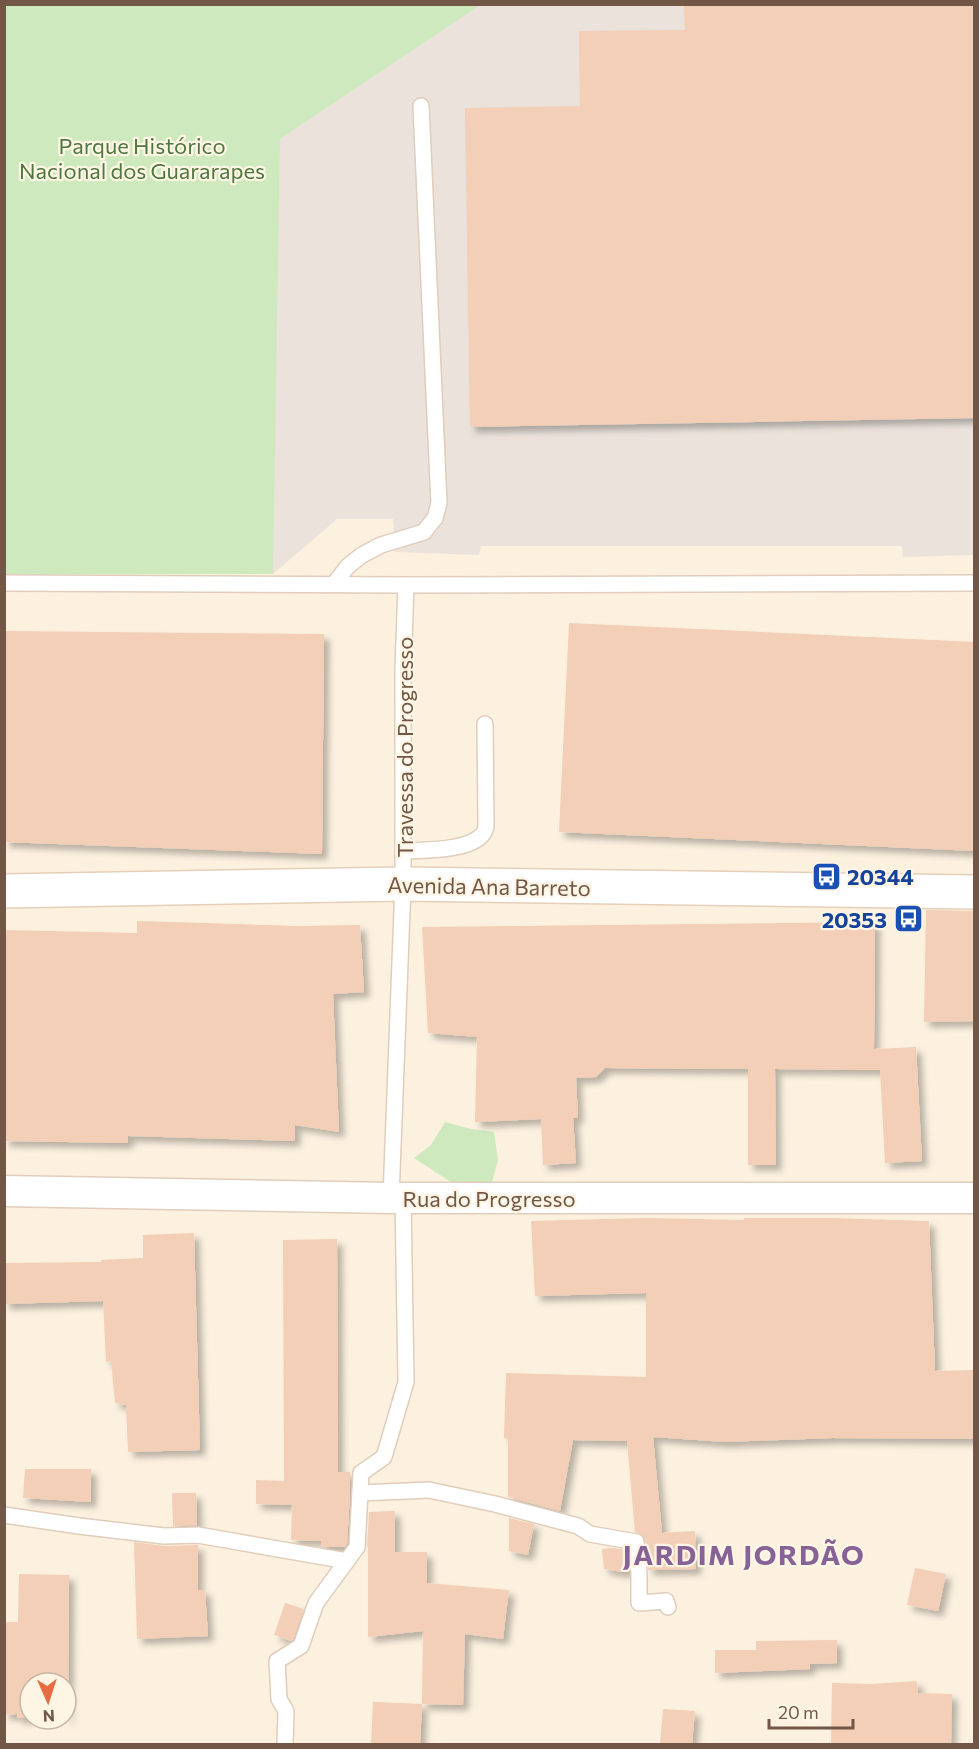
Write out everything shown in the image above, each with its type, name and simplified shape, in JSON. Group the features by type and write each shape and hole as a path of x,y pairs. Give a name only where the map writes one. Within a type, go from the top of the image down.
{"street":[{"name":"Avenida Ana Barreto","path":"4,891 403,884 975,892"},
{"name":"Rua do Progresso","path":"4,1191 397,1198 975,1198"}],"lane":[{"path":"334,584 348,566 362,555 381,545 424,532 435,518 440,503 421,106"},
{"path":"4,583 406,585 975,583"},
{"name":"Travessa do Progresso","path":"360,1493 361,1473 384,1457 406,1382 397,1198 406,585"},
{"path":"403,851 458,847 481,836 486,827 485,724"},
{"path":"285,1744 286,1712 279,1699 277,1661 301,1646 316,1603 357,1547 360,1493 429,1490 495,1504 578,1526 590,1534 636,1542 639,1603 666,1601 668,1607"},
{"path":"4,1515 164,1536 198,1535 347,1561"}],"shaded area":[{"path":"473,5 974,5 974,555 903,557 902,546 481,546 479,555 395,552 393,519 337,519 273,574 262,119"}],"green space":[{"name":"Parque Histórico Nacional dos Guararapes","path":"4,5 480,5 280,139 273,574 5,574"},
{"path":"445,1122 494,1132 498,1160 491,1186 460,1188 414,1158 431,1145"}],"building":[{"path":"684,4 975,4 975,418 470,427 465,108 580,106 579,31 685,30"},
{"path":"569,623 975,642 975,851 559,832"},
{"path":"4,631 324,634 322,854 4,842"},
{"path":"926,910 975,911 975,1021 924,1022"},
{"path":"137,921 298,926 360,925 364,992 333,994 339,1132 295,1125 295,1141 128,1136 128,1143 4,1141 4,930 137,933"},
{"path":"875,922 874,1049 916,1047 922,1161 885,1163 880,1070 775,1069 776,1165 748,1165 748,1069 605,1068 596,1077 576,1078 578,1118 573,1118 576,1163 543,1165 541,1119 475,1122 477,1037 428,1033 422,927"},
{"path":"645,1218 744,1220 744,1218 831,1218 929,1221 935,1371 975,1370 975,1439 833,1438 725,1442 653,1437 662,1533 695,1531 696,1569 648,1570 646,1540 643,1535 635,1532 627,1441 573,1440 560,1511 508,1497 508,1439 504,1438 506,1373 646,1377 646,1293 535,1296 531,1221"},
{"path":"194,1233 200,1450 128,1452 126,1405 115,1403 111,1361 106,1362 103,1301 4,1304 4,1263 101,1262 101,1260 143,1258 143,1235"},
{"path":"337,1239 338,1472 350,1472 350,1494 347,1544 345,1547 322,1547 321,1541 291,1540 292,1505 256,1504 256,1480 284,1481 283,1240"},
{"path":"25,1469 91,1469 91,1502 23,1498"},
{"path":"172,1493 196,1493 197,1525 173,1526"},
{"path":"395,1511 395,1552 427,1552 427,1583 509,1590 503,1639 465,1634 463,1705 422,1704 423,1631 368,1637 369,1512"},
{"path":"509,1518 534,1524 528,1555 509,1551"},
{"path":"134,1542 164,1546 198,1545 198,1590 205,1590 208,1636 137,1639"},
{"path":"602,1549 627,1550 629,1571 604,1569"},
{"path":"915,1568 946,1574 938,1611 907,1605"},
{"path":"19,1574 69,1575 68,1671 18,1671 17,1718 17,1714 4,1715 4,1622 18,1622"},
{"path":"285,1603 304,1609 291,1641 274,1635"},
{"path":"837,1640 837,1663 810,1664 810,1669 715,1673 715,1650 756,1650 756,1641"},
{"path":"917,1681 918,1693 952,1694 951,1744 831,1744 832,1683 872,1684"},
{"path":"373,1702 422,1704 420,1744 371,1744"},
{"path":"663,1709 695,1711 692,1744 660,1744"}],"place":[{"name":"20344","path":"826,876"},
{"name":"20353","path":"908,919"}],"district":[{"name":"JARDIM JORDÃO","path":"744,1554"}]}
